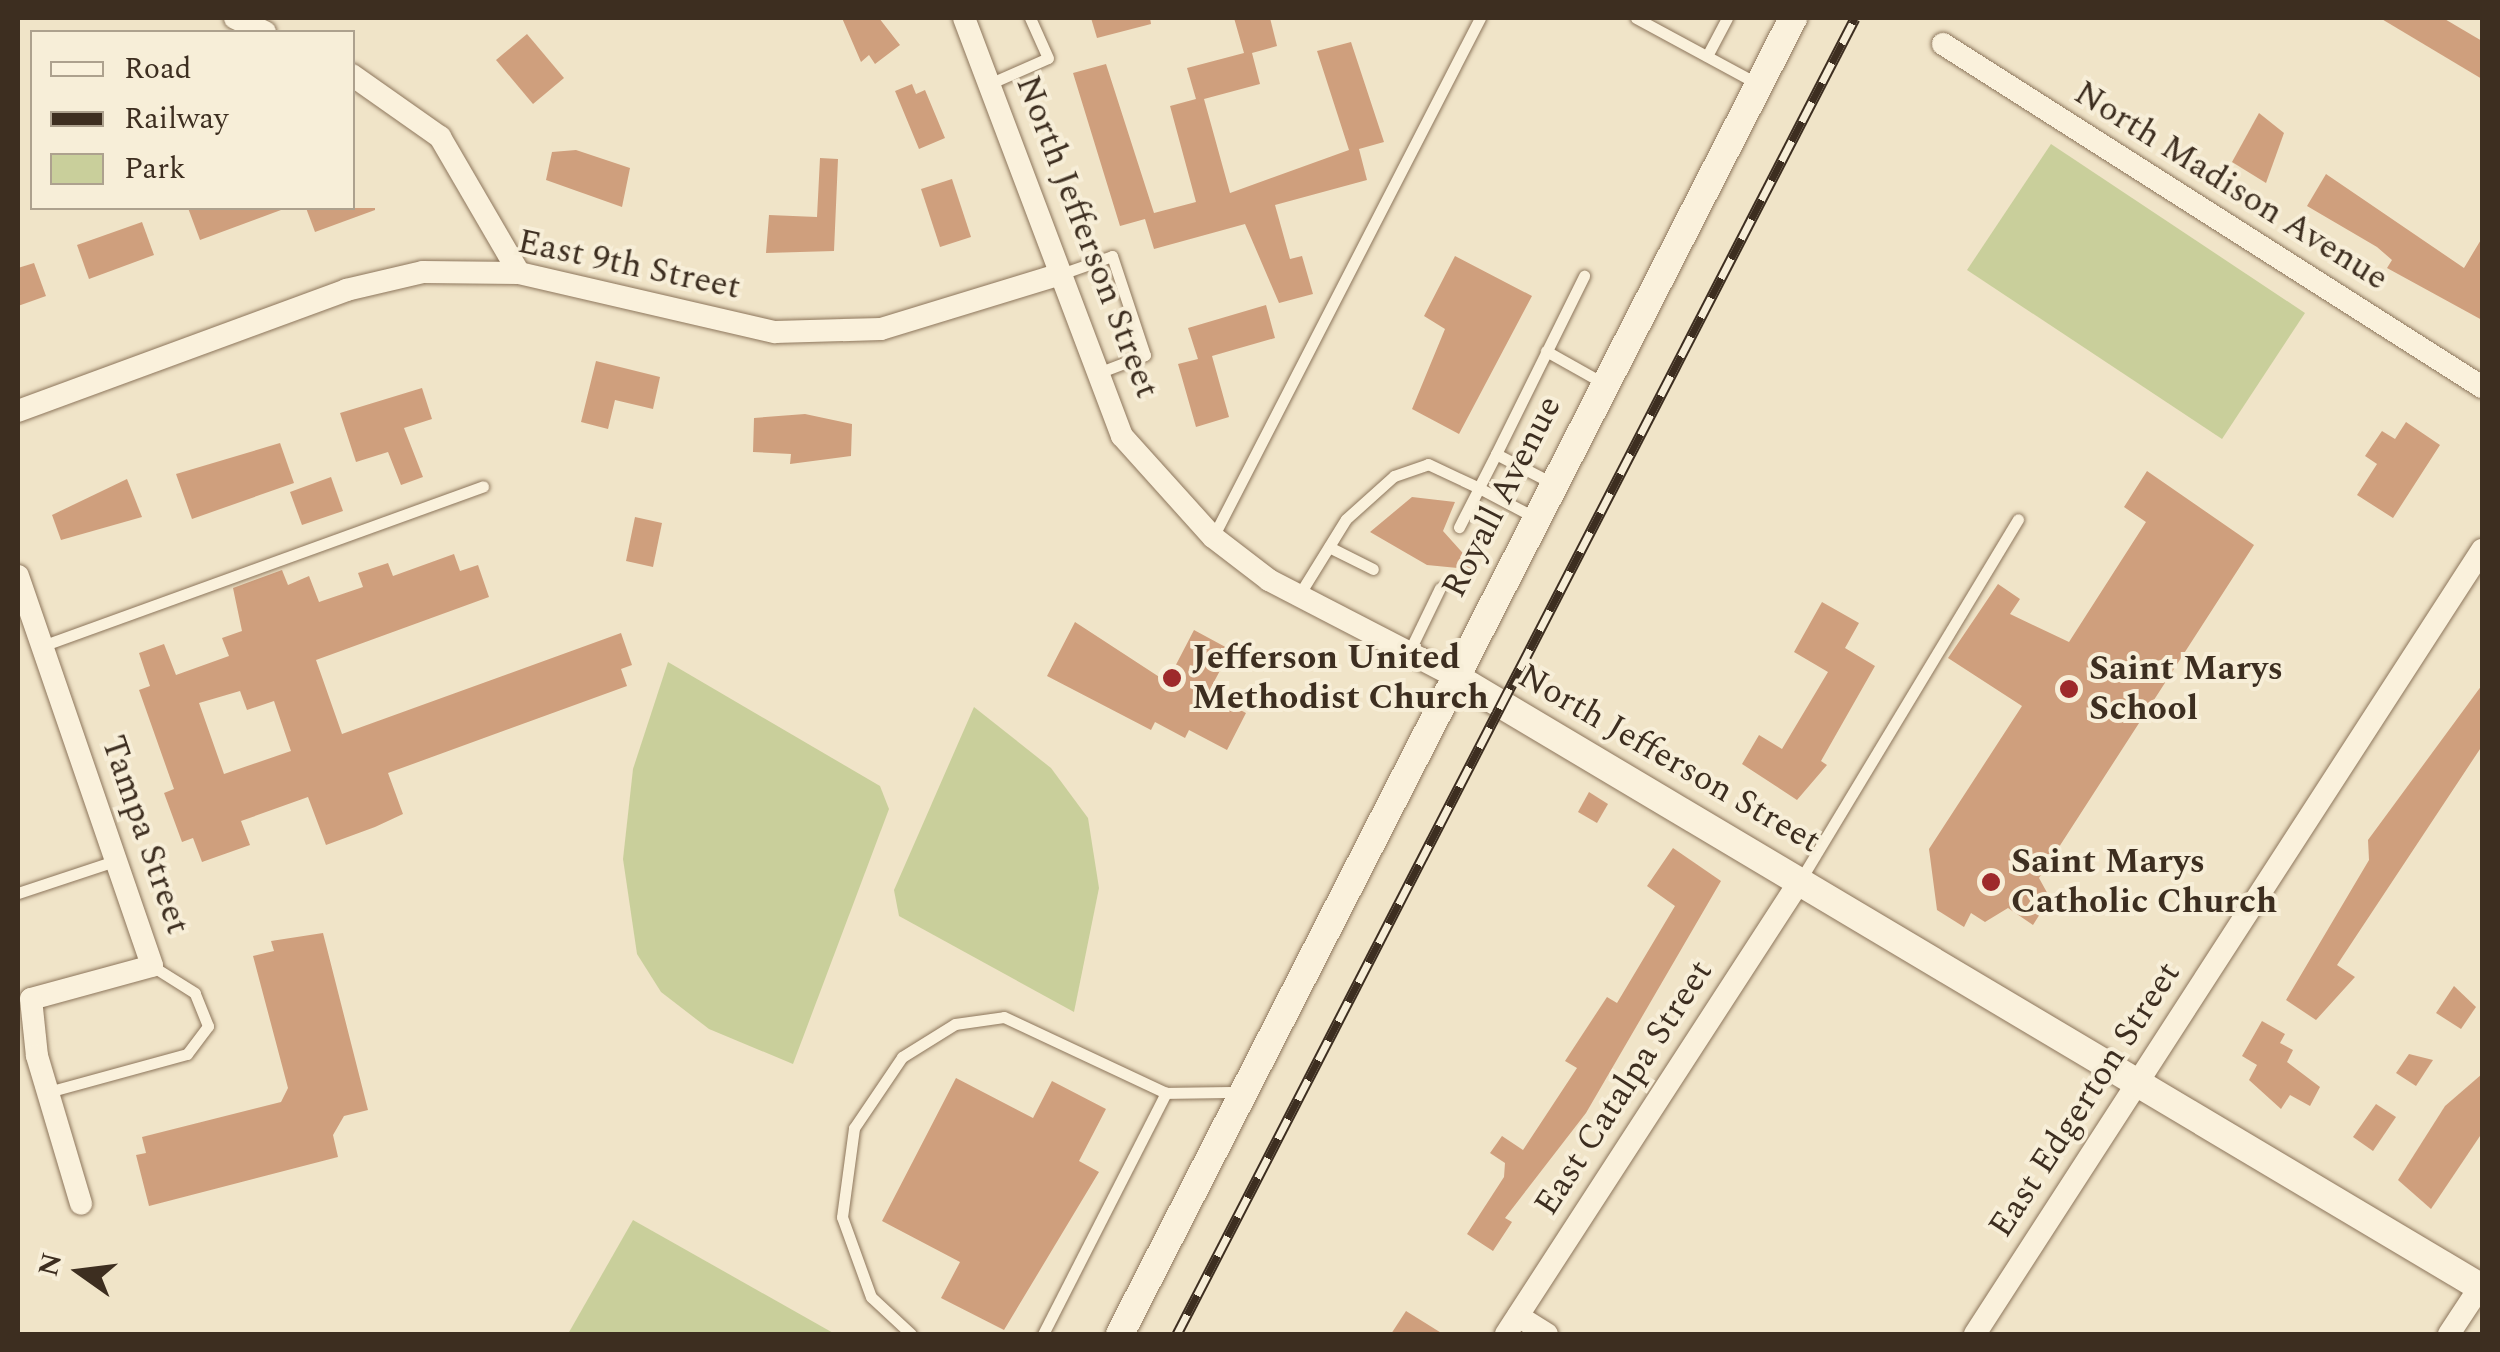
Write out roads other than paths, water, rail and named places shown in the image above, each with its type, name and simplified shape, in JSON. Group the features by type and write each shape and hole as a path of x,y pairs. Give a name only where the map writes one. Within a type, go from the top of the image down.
{"street":[{"path":"235,18 262,30"},
{"name":"North Jefferson Street","path":"964,18 1122,436 1213,537 1300,595 1452,675 1801,879 2482,1286"},
{"name":"Royall Avenue","path":"1120,1334 1452,675 1793,18"},
{"name":"North Madison Avenue","path":"1943,44 2482,387"},
{"path":"355,78 440,137 519,273"},
{"name":"East 9th Street","path":"18,411 346,290 423,272 519,273 775,332 881,329 1060,274"},
{"name":"East Edgerton Street","path":"1975,1334 2482,550"},
{"name":"Tampa Street","path":"18,576 152,966 31,999 48,1092 81,1204"},
{"name":"East Catalpa Street","path":"1512,1325 1801,879"},
{"path":"2449,1334 2482,1286"},
{"path":"1512,1325 1547,1334"}],"lane":[{"path":"988,84 1048,58 1030,18"},
{"path":"1213,537 1480,18"},
{"path":"1636,18 1758,84"},
{"path":"1707,56 1728,18"},
{"path":"1060,274 1112,256 1145,355 1098,373"},
{"path":"1460,527 1584,276"},
{"path":"1546,351 1604,383"},
{"path":"1496,454 1552,483"},
{"path":"1300,595 1329,547 1394,476 1428,464 1534,518"},
{"path":"42,646 483,486"},
{"path":"1801,879 2018,519"},
{"path":"1329,547 1373,569"},
{"path":"1409,652 1440,588"},
{"path":"18,893 118,860"},
{"path":"48,1092 186,1054 208,1026 196,993 152,966"},
{"path":"911,1334 872,1296 842,1217 854,1128 902,1057 955,1024 1004,1017 1166,1093 1242,1092"},
{"path":"1042,1334 1166,1093"}],"railway":[{"path":"1177,1334 1855,18"}],"place":[{"name":"Jefferson United Methodist Church","path":"1172,678"},
{"name":"Saint Marys School","path":"2069,689"},
{"name":"Saint Marys Catholic Church","path":"1991,882"}]}
